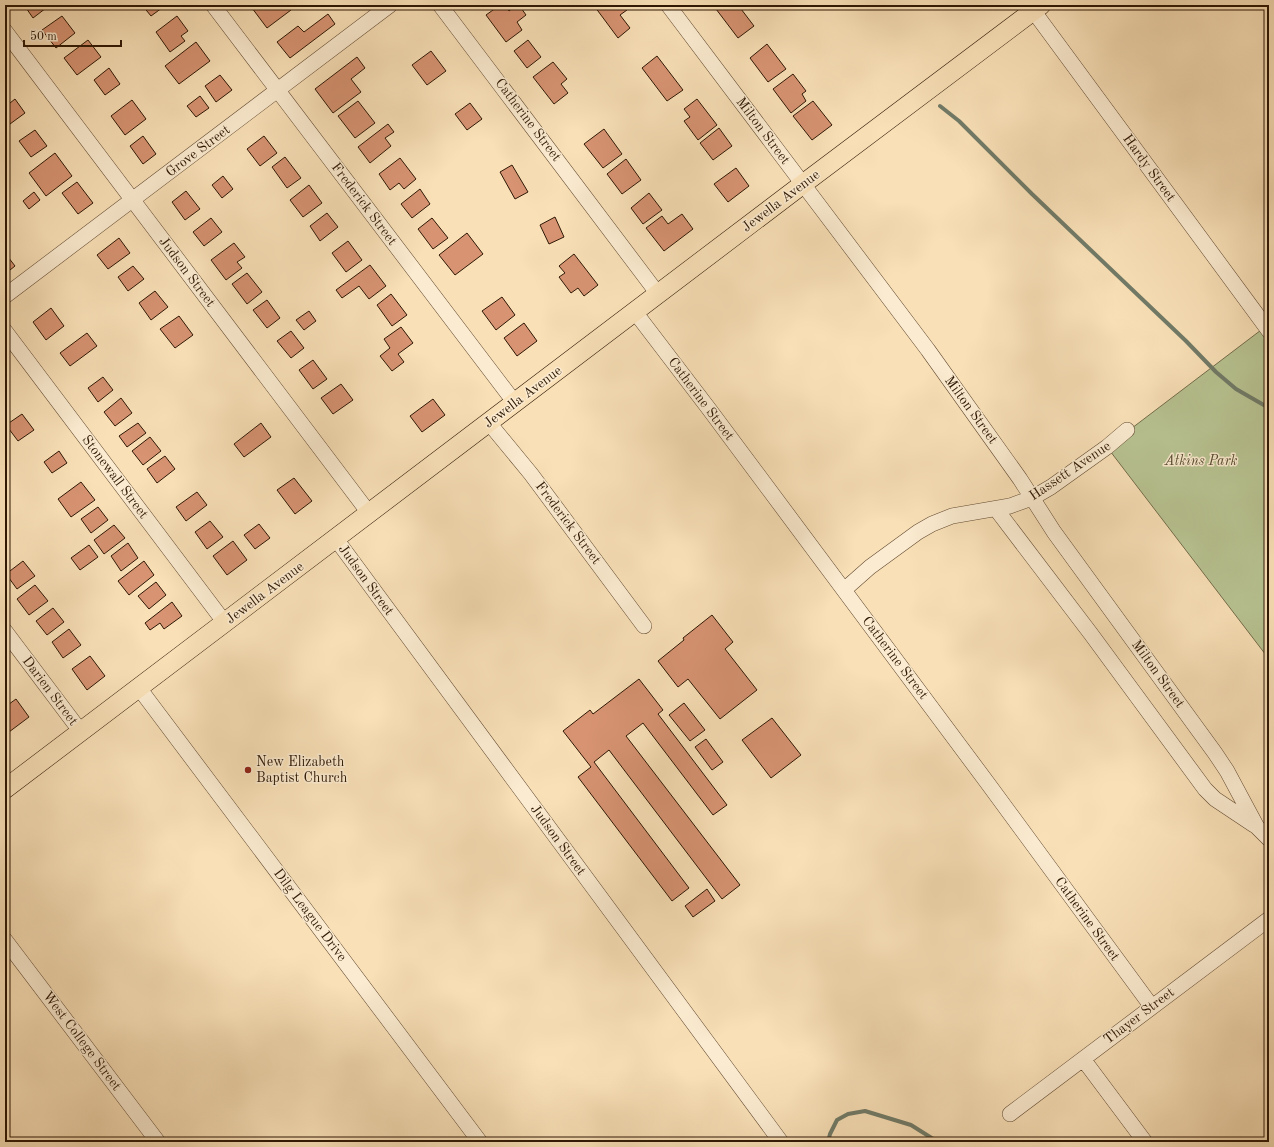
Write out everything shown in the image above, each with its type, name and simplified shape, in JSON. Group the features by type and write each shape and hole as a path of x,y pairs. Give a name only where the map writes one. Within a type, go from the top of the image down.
{"main road":[{"name":"Jewella Avenue","path":"5,789 515,403 1034,7"}],"street":[{"name":"Frederick Street","path":"213,5 515,403"},
{"name":"Grove Street","path":"5,296 133,201 390,5"},
{"name":"Catherine Street","path":"440,5 658,294"},
{"name":"Milton Street","path":"668,5 928,350 1020,479 1054,532 1215,753 1227,771 1257,827"},
{"name":"Hardy Street","path":"1034,7 1268,327"},
{"name":"Judson Street","path":"5,31 369,513"},
{"name":"Catherine Street","path":"634,312 709,409 994,791 1152,1007"},
{"name":"Stonewall Street","path":"5,331 225,623"},
{"name":"Frederick Street","path":"489,422 531,474 644,626"},
{"name":"Hassett Avenue","path":"844,590 870,567 918,532 932,524 952,516 996,509 1032,498 1051,487 1127,430"},
{"name":"Milton Street","path":"996,509 1082,621 1205,789 1215,799 1257,827 1269,839"},
{"name":"Judson Street","path":"336,539 781,1142"},
{"name":"Darien Street","path":"5,631 81,732"},
{"name":"Dilg League Drive","path":"139,688 480,1142"},
{"name":"Thayer Street","path":"1010,1114 1269,918"},
{"name":"West College Street","path":"5,940 158,1142"},
{"path":"1083,1059 1145,1142"}],"green space":[{"name":"Atkins Park","path":"1269,324 1269,659 1107,447"}],"building":[{"path":"24,5 50,5 33,18"},
{"path":"142,5 166,5 151,16"},
{"path":"256,5 287,5 291,10 267,28 252,8"},
{"path":"500,5 505,5 509,11 516,5 519,5 526,15 517,22 522,30 506,42 486,15"},
{"path":"597,5 623,5 627,10 620,15 630,28 618,38 595,7"},
{"path":"721,5 738,5 754,26 738,38 716,9"},
{"path":"328,14 335,24 290,58 277,42 298,26 304,32"},
{"path":"62,16 75,33 56,48 42,30"},
{"path":"177,16 188,31 181,36 185,41 170,52 156,32"},
{"path":"88,40 101,57 77,75 64,58"},
{"path":"528,40 541,57 527,68 514,51"},
{"path":"196,42 210,61 179,84 165,66"},
{"path":"767,44 786,69 768,82 750,58"},
{"path":"431,51 446,71 427,85 412,65"},
{"path":"657,56 683,90 667,101 642,68"},
{"path":"357,57 365,68 351,79 361,92 333,113 315,89"},
{"path":"553,62 567,79 561,84 568,93 554,104 533,77"},
{"path":"109,68 120,84 105,95 94,80"},
{"path":"793,74 806,91 802,94 806,101 791,113 773,89"},
{"path":"220,75 232,90 216,102 205,86"},
{"path":"200,96 209,108 196,117 187,106"},
{"path":"15,99 25,113 10,124 5,117 5,107"},
{"path":"697,99 717,125 698,140 684,121 690,117 684,109"},
{"path":"132,100 146,119 125,135 111,116"},
{"path":"358,101 375,123 355,138 338,116"},
{"path":"813,101 832,125 812,140 793,116"},
{"path":"470,103 482,119 467,130 455,114"},
{"path":"388,124 394,132 385,138 391,146 370,163 358,147"},
{"path":"719,128 732,146 713,160 700,143"},
{"path":"604,129 622,154 603,168 584,144"},
{"path":"35,130 47,146 31,157 19,141"},
{"path":"143,136 156,154 143,164 130,146"},
{"path":"264,136 277,153 260,166 247,149"},
{"path":"55,153 72,176 46,196 29,173"},
{"path":"285,157 301,178 287,188 272,167"},
{"path":"400,158 416,179 404,189 399,183 390,190 379,174"},
{"path":"626,159 641,180 622,194 607,174"},
{"path":"512,165 528,192 515,199 500,172"},
{"path":"736,168 749,186 728,202 714,184"},
{"path":"223,176 233,189 222,198 212,185"},
{"path":"77,182 93,203 78,214 62,193"},
{"path":"309,185 322,203 303,217 290,200"},
{"path":"420,189 430,204 412,218 401,204"},
{"path":"186,191 200,209 185,220 172,202"},
{"path":"34,192 40,200 29,209 23,201"},
{"path":"649,193 662,210 643,224 631,208"},
{"path":"327,213 338,227 320,241 310,226"},
{"path":"682,214 693,229 664,251 646,228 662,216 668,224"},
{"path":"555,217 564,237 549,244 540,225"},
{"path":"211,218 222,232 204,246 193,232"},
{"path":"432,218 448,238 433,249 418,229"},
{"path":"467,233 483,254 455,275 439,255"},
{"path":"119,238 130,253 108,269 97,255"},
{"path":"348,241 362,260 346,272 332,253"},
{"path":"234,243 245,257 237,262 242,268 226,280 211,260"},
{"path":"5,253 15,266 5,274"},
{"path":"574,254 598,285 584,296 578,288 571,293 559,277 565,273 559,266"},
{"path":"370,265 386,286 369,299 359,286 342,298 336,290"},
{"path":"133,266 144,279 128,291 118,277"},
{"path":"247,273 262,292 247,304 232,284"},
{"path":"155,291 168,307 151,320 139,303"},
{"path":"391,294 407,315 392,326 377,305"},
{"path":"502,297 515,315 496,330 482,311"},
{"path":"267,300 280,318 267,328 253,310"},
{"path":"51,308 64,326 46,340 33,322"},
{"path":"309,311 316,321 304,330 296,320"},
{"path":"179,316 193,335 175,348 160,329"},
{"path":"524,323 537,341 517,356 504,338"},
{"path":"401,327 413,343 398,354 404,362 392,371 380,356 390,348 384,339"},
{"path":"291,331 304,348 291,358 277,341"},
{"path":"87,333 97,346 70,366 60,353"},
{"path":"313,360 327,379 313,389 299,370"},
{"path":"103,377 113,390 98,402 88,388"},
{"path":"341,384 353,400 333,414 321,398"},
{"path":"121,398 132,413 115,426 104,412"},
{"path":"433,399 445,415 422,432 410,416"},
{"path":"22,414 34,430 18,441 6,425"},
{"path":"138,423 146,433 127,447 119,436"},
{"path":"261,423 271,437 244,457 234,444"},
{"path":"150,437 161,451 143,465 132,451"},
{"path":"59,451 67,463 52,473 44,462"},
{"path":"165,456 175,469 157,483 147,469"},
{"path":"294,478 312,501 295,514 277,490"},
{"path":"81,482 95,500 71,517 58,499"},
{"path":"197,492 207,505 186,521 176,507"},
{"path":"98,507 108,520 91,533 81,519"},
{"path":"210,521 223,537 207,549 195,532"},
{"path":"259,524 270,538 255,549 244,535"},
{"path":"114,525 125,538 104,554 94,540"},
{"path":"233,541 247,560 227,575 213,556"},
{"path":"128,543 138,558 121,571 111,556"},
{"path":"89,545 98,557 80,570 71,558"},
{"path":"23,561 35,576 17,589 6,574"},
{"path":"144,561 154,575 129,595 118,581"},
{"path":"156,582 166,595 149,609 138,596"},
{"path":"35,585 48,601 29,615 17,599"},
{"path":"172,602 182,616 164,629 160,623 150,630 145,623"},
{"path":"53,608 64,622 47,635 36,621"},
{"path":"712,615 733,642 725,649 757,690 720,719 688,679 678,687 658,661 684,640 683,638"},
{"path":"69,629 81,645 63,658 52,642"},
{"path":"90,656 105,676 87,690 72,669"},
{"path":"639,679 663,710 658,714 727,805 713,815 643,723 626,736 740,885 722,899 609,750 594,762 689,888 672,901 578,777 591,767 563,731 590,710 593,714"},
{"path":"16,699 29,717 5,735 5,707"},
{"path":"684,703 705,730 690,741 669,715"},
{"path":"772,718 801,755 771,778 742,740"},
{"path":"706,739 723,762 712,770 695,747"},
{"path":"707,889 715,901 693,917 685,906"}],"waterway":[{"path":"940,106 959,121 1032,194 1186,341 1216,372 1236,389 1269,408"},
{"path":"828,1142 837,1120 848,1114 865,1111 911,1125 938,1142"}],"place":[{"name":"New Elizabeth Baptist Church","path":"248,770"}]}
